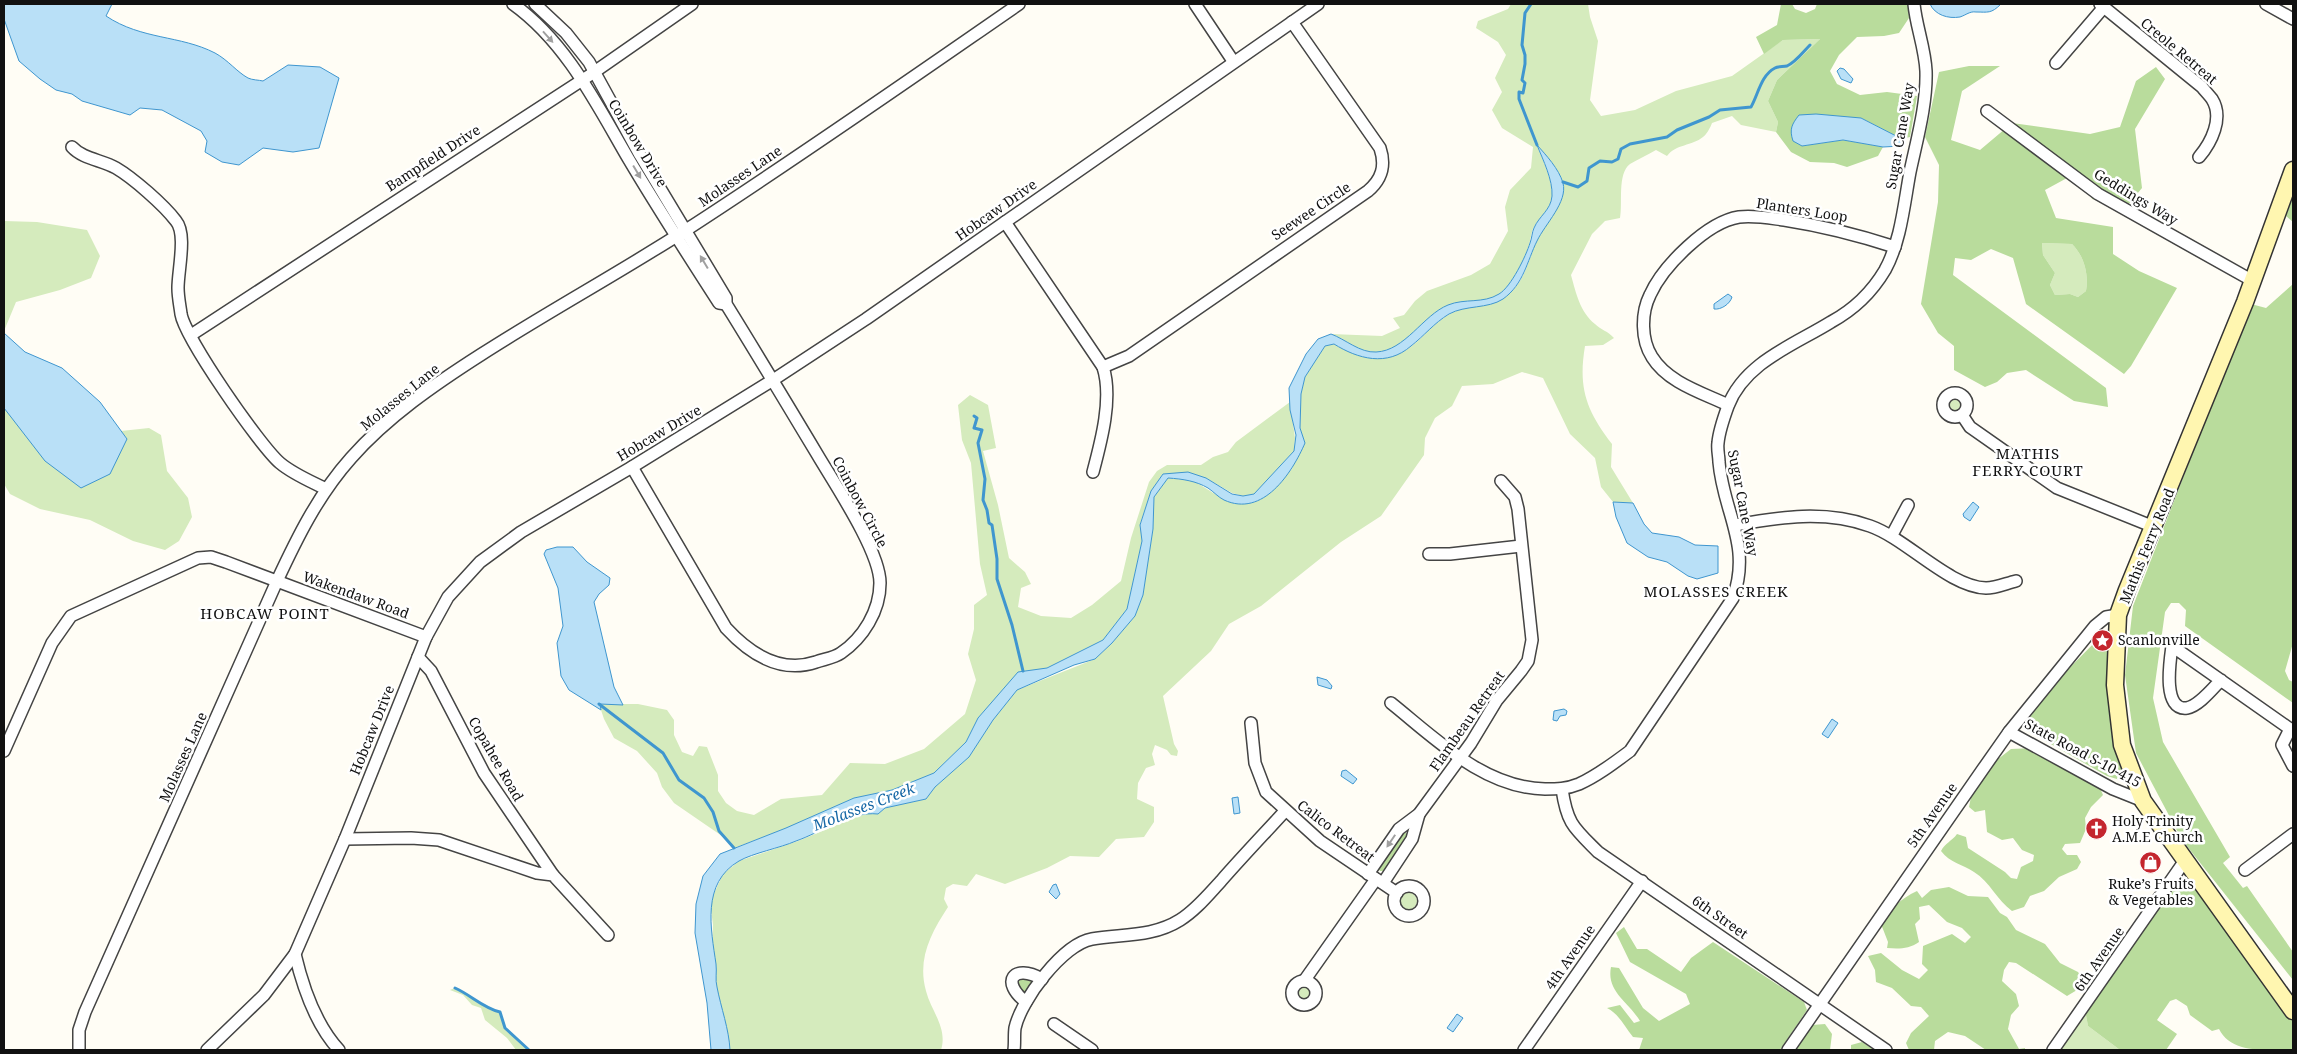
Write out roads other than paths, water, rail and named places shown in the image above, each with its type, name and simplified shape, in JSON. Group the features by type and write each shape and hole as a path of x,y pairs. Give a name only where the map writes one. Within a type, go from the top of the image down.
{"main road":[{"name":"Mathis Ferry Road","path":"2293,170 2252,281 2118,616 2115,685 2118,724 2122,745 2143,801 2293,1011"}],"street":[{"name":"Coinbow Drive","path":"513,4 526,14 577,69 681,233"},
{"name":"Coinbow Drive","path":"535,4 566,33 595,71 720,303 726,304 773,380"},
{"name":"Bampfield Drive","path":"191,335 583,79 692,4"},
{"name":"Molasses Lane","path":"79,1050 79,1030 86,1012 277,581 298,538 326,489 352,457 395,417 441,380 681,233 1019,4"},
{"path":"1194,4 1234,61"},
{"name":"Hobcaw Drive","path":"207,1050 264,995 295,954 345,839 426,637 448,597 468,573 492,552 521,532 632,467 773,380 866,319 1318,4"},
{"name":"Sugar Cane Way","path":"1391,703 1459,757 1503,782 1530,788 1562,789 1579,784 1612,765 1630,751 1733,598 1739,581 1740,561 1735,525 1720,476 1717,443 1728,405 1742,382 1755,368 1777,352 1832,322 1854,307 1871,291 1885,270 1895,247 1923,106 1926,71 1914,4"},
{"path":"2266,4 2291,16"},
{"path":"2056,63 2102,5"},
{"name":"Creole Retreat","path":"2102,5 2202,87 2212,100 2215,114 2214,135 2199,157"},
{"name":"Seewee Circle","path":"1103,367 1129,356 1368,191 1379,178 1383,163 1380,148 1292,22"},
{"name":"Geddings Way","path":"1987,111 2098,194 2252,281"},
{"path":"72,147 77,152 117,168 139,185 176,220 181,231 178,289 182,318 200,354 233,402 278,461 290,471 326,489"},
{"name":"Planters Loop","path":"1728,405 1675,380 1652,357 1646,342 1645,310 1650,295 1671,266 1697,239 1726,220 1757,216 1841,230 1895,247"},
{"path":"1005,222 1103,367 1106,384 1105,410 1102,437 1093,472"},
{"name":"Coinbow Circle","path":"632,467 726,628 740,643 761,658 783,665 809,664 839,654 859,638 875,611 880,582 873,554 846,502 773,380"},
{"path":"1962,415 1970,427 2058,488 2154,527"},
{"name":"Flambeau Retreat","path":"1304,981 1376,879 1399,829 1419,814 1471,743 1497,700 1528,661 1532,649 1515,497 1500,481"},
{"path":"1892,535 1908,505"},
{"path":"1735,525 1774,518 1808,515 1854,521 1892,535 1964,583 1987,588 2016,581"},
{"path":"1429,554 1450,554 1521,546"},
{"path":"4,751 52,642 71,616 198,558 211,557 277,581"},
{"name":"Wakendaw Road","path":"277,581 426,637"},
{"name":"5th Avenue","path":"1788,1050 2010,732 2095,626 2106,617 2118,616"},
{"path":"2221,680 2197,703 2188,708 2180,707 2172,701 2170,690 2172,646 2180,652 2221,680 2292,730 2282,745 2293,766"},
{"name":"Copahee Road","path":"418,657 431,671 484,773 553,875 608,935"},
{"name":"Calico Retreat","path":"1251,724 1254,763 1266,792 1320,841 1397,893"},
{"name":"State Road S-10-415","path":"2010,732 2113,789 2143,801"},
{"name":"6th Street","path":"1562,789 1566,814 1577,831 1598,852 1886,1050"},
{"path":"1014,1050 1015,1027 1026,1002 1058,960 1078,943 1091,939 1158,932 1183,918 1198,906 1285,811"},
{"path":"1376,879 1412,839 1419,814"},
{"path":"2245,870 2293,834"},
{"path":"345,839 411,838 439,840 537,873 553,875"},
{"name":"6th Avenue","path":"2053,1050 2186,859"},
{"name":"4th Avenue","path":"1524,1050 1642,881"},
{"path":"295,954 300,976 320,1024 338,1050"},
{"path":"1026,1002 1014,991 1012,985 1013,978 1018,973 1024,972 1042,979"},
{"path":"1054,1024 1092,1050"}],"water":[{"path":"4,4 112,4 106,16 120,24 147,34 202,47 220,56 251,79 263,81 288,65 320,67 339,78 319,148 293,152 263,148 239,165 222,162 205,152 207,141 201,131 162,110 140,108 130,115 82,101 72,94 56,90 19,61 4,19"},
{"path":"1930,4 2001,4 1989,12 1972,12 1960,17 1947,17 1935,11"},
{"path":"1840,68 1844,69 1853,79 1851,83 1841,79 1837,71"},
{"path":"1816,114 1861,118 1902,139 1901,146 1883,147 1843,140 1802,146 1793,141 1792,127 1799,115"},
{"path":"1537,145 1559,173 1564,190 1555,213 1537,241 1524,272 1510,293 1497,302 1462,309 1449,314 1402,353 1392,357 1382,359 1363,357 1334,344 1325,346 1305,377 1301,394 1300,428 1305,443 1284,479 1274,489 1263,498 1251,503 1238,504 1224,500 1199,484 1168,478 1154,497 1153,529 1143,595 1135,616 1112,643 1095,659 1074,665 1017,690 993,720 969,757 935,787 926,799 885,808 878,814 868,814 847,819 790,844 745,858 727,870 719,881 714,894 711,922 716,964 716,984 727,1026 730,1050 711,1050 707,1003 695,933 696,904 703,876 720,854 854,798 892,790 934,773 966,742 978,718 1018,672 1047,668 1103,640 1127,609 1142,541 1140,525 1151,491 1163,474 1188,472 1206,478 1232,494 1243,496 1254,494 1294,451 1296,435 1290,410 1289,388 1306,354 1318,339 1331,334 1370,352 1386,350 1396,346 1430,316 1448,305 1487,299 1504,290 1518,271 1531,241 1534,228 1551,201 1552,190 1549,177"},
{"path":"1728,294 1732,297 1729,302 1722,307 1714,309 1714,304"},
{"path":"4,333 25,352 62,368 100,402 127,439 110,474 81,488 45,461 4,408"},
{"path":"1613,502 1633,503 1644,524 1652,533 1679,537 1695,545 1718,546 1718,573 1697,579 1688,576 1667,562 1648,557 1627,543 1616,517"},
{"path":"1973,502 1979,507 1970,521 1963,514"},
{"path":"557,547 573,547 587,562 610,578 609,585 599,594 594,602 614,687 623,705 600,704 601,710 569,690 561,676 557,643 563,626 558,588 544,554 546,550"},
{"path":"1317,677 1327,680 1332,686 1331,689 1318,685"},
{"path":"1564,709 1567,711 1566,715 1560,716 1557,721 1553,720 1554,711"},
{"path":"1832,719 1838,723 1828,738 1822,734"},
{"path":"1346,770 1357,779 1353,784 1341,776 1342,771"},
{"path":"1238,797 1240,813 1234,814 1232,798"},
{"path":"1056,884 1060,894 1056,899 1049,892 1053,885"},
{"path":"1457,1014 1463,1018 1453,1032 1447,1028"}],"waterway":[{"name":"Molasses Creek","path":"1531,4 1525,13 1522,45 1525,55 1522,80 1525,83 1523,93 1519,92 1519,99 1537,145"},
{"path":"1563,182 1578,187 1587,181 1589,168 1600,161 1612,162 1618,159 1621,149 1630,144 1667,137 1677,130 1709,117 1720,110 1751,107 1766,75 1776,67 1790,64 1810,45"},
{"path":"974,416 977,418 974,428 982,430 978,443 985,479 983,500 989,523 992,525 997,559 997,579 1012,625 1023,671"},
{"path":"599,704 663,753 679,780 704,798 713,812 719,831 734,848"},
{"path":"455,988 488,1008 500,1012 505,1028 529,1050"}],"place":[{"name":"Scanlonville","path":"2102,640"},
{"name":"Holy Trinity A.M.E Church","path":"2096,829"},
{"name":"Ruke’s Fruits & Vegetables","path":"2151,862"}],"district":[{"name":"MATHIS FERRY COURT","path":"2028,462"},
{"name":"MOLASSES CREEK","path":"1716,592"},
{"name":"HOBCAW POINT","path":"265,614"}]}
